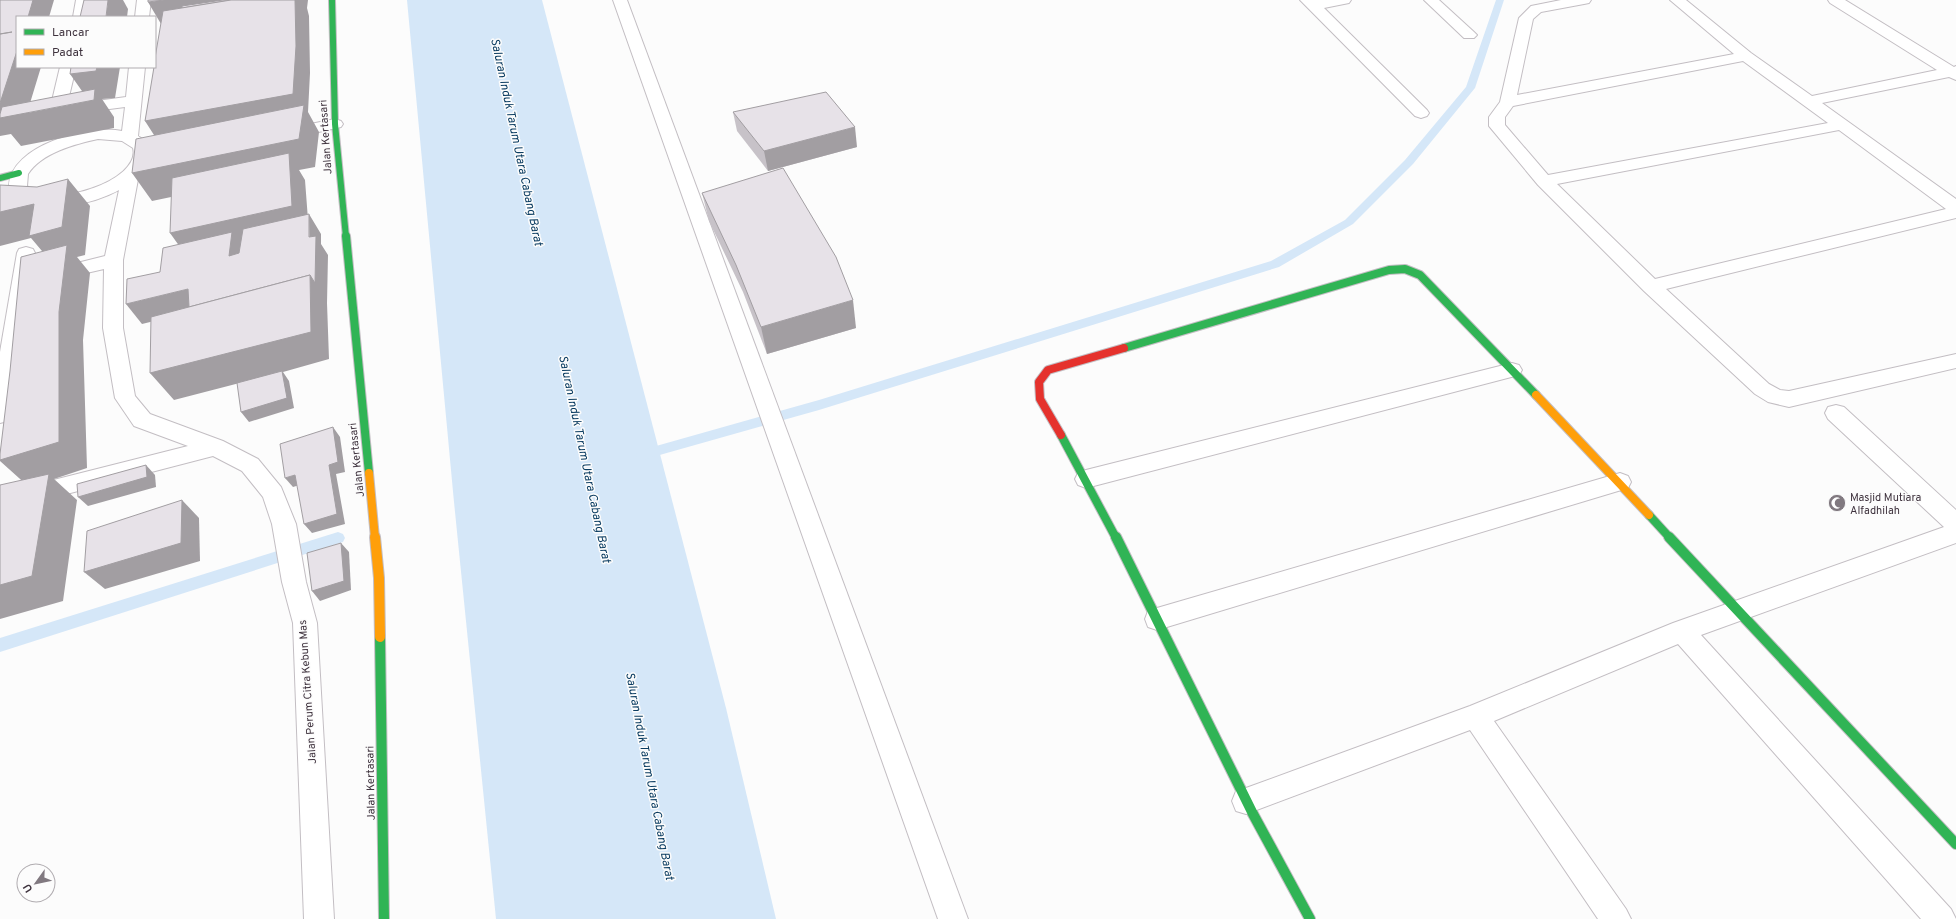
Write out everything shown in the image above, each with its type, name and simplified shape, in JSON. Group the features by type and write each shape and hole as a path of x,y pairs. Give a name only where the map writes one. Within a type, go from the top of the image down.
{"street":[{"path":"80,16 83,0"},
{"path":"142,16 144,0"},
{"name":"Jalan Kertasari","path":"332,0 335,124 379,578 384,919"},
{"path":"620,0 780,438 953,919"},
{"path":"1310,3 1344,0"},
{"path":"1431,0 1469,35"},
{"path":"1584,0 1536,9 1526,18 1508,102 1497,117 1496,126 1544,181 1651,286 1762,389 1775,397 1789,399 1795,398 1956,361"},
{"path":"1677,0 1746,56 1956,208"},
{"path":"1835,0 1954,73"},
{"path":"1310,3 1421,113"},
{"path":"1508,102 1746,56"},
{"path":"68,68 59,105 59,108 63,110 134,101"},
{"path":"0,178 19,173 41,154 58,145 78,138 98,134 115,134 130,137 137,68"},
{"path":"1810,101 1954,73"},
{"path":"273,136 335,124"},
{"path":"1544,181 1841,125"},
{"name":"Jalan Perum Citra Kebun Mas","path":"130,137 140,143 143,151 142,164 114,260 113,328 125,398 142,420 215,447 250,465 273,493 284,524 294,582 305,623 319,919"},
{"path":"19,173 18,196 54,202 74,199 96,193 116,184 142,164"},
{"path":"1651,286 1956,212"},
{"path":"0,415 26,253"},
{"path":"22,283 114,260"},
{"path":"1310,919 1246,801 1157,619 1086,479 1040,399 1039,382 1048,370 1388,270 1405,269 1420,275 1620,482 1738,611 1956,844"},
{"path":"1086,479 1512,370"},
{"path":"1836,413 1956,524"},
{"path":"0,499 5,501 215,447"},
{"path":"1157,619 1620,482"},
{"path":"1246,801 1475,716 1682,631 1956,534"},
{"path":"1682,631 1941,919"},
{"path":"1475,716 1616,919"}],"water":[{"name":"Saluran Induk Tarum Utara Cabang Barat","path":"407,0 542,0 726,708 776,919 496,919 454,502"}],"building":[{"path":"0,0 33,0 28,16 16,16 16,54 0,103"},
{"path":"84,0 108,0 106,16 80,16"},
{"path":"148,0 164,0 148,2"},
{"path":"231,0 182,8 182,6"},
{"path":"231,0 295,0 296,46 293,94 145,121 154,68 156,68 156,52 163,11"},
{"path":"71,68 97,68 96,71 70,74"},
{"path":"95,89 94,100 0,118 2,107"},
{"path":"826,92 855,127 764,151 733,112"},
{"path":"304,105 299,139 132,173 136,139"},
{"path":"289,153 292,206 170,233 172,178"},
{"path":"783,168 836,257 853,300 761,327 736,265 702,193"},
{"path":"68,179 62,227 29,236 34,204 0,212 0,185 37,187"},
{"path":"309,214 309,237 316,236 315,283 310,275 189,307 188,289 126,304 127,279 160,272 163,248 232,232 229,256 239,253 243,229"},
{"path":"67,245 59,312 59,442 0,460 21,257"},
{"path":"310,275 311,332 150,373 151,317"},
{"path":"282,371 287,398 241,412 237,383"},
{"path":"333,427 338,462 329,465 337,514 304,524 295,475 285,478 280,444"},
{"path":"146,465 147,477 78,497 77,484"},
{"path":"49,474 32,576 0,585 0,485"},
{"path":"182,500 181,543 84,572 87,531"},
{"path":"341,543 344,581 312,591 307,553"}],"waterway":[{"path":"642,455 819,405 1275,264 1349,222 1409,162 1470,88 1500,0"},
{"path":"0,645 338,538"}],"traffic: fast":[{"path":"332,0 335,124 369,473"},
{"path":"0,178 19,173"},
{"path":"1124,348 1389,270 1405,269 1420,275 1536,395"},
{"path":"1061,435 1133,570 1253,814 1310,919"},
{"path":"1649,515 1956,844"},
{"path":"380,637 384,919"}],"traffic: slow":[{"path":"1536,395 1649,515"},
{"path":"369,473 379,578 380,637"}],"traffic: jam":[{"path":"1061,435 1040,399 1039,382 1048,370 1124,348"}],"place":[{"name":"Masjid Mutiara Alfadhilah","path":"1837,503"}]}
